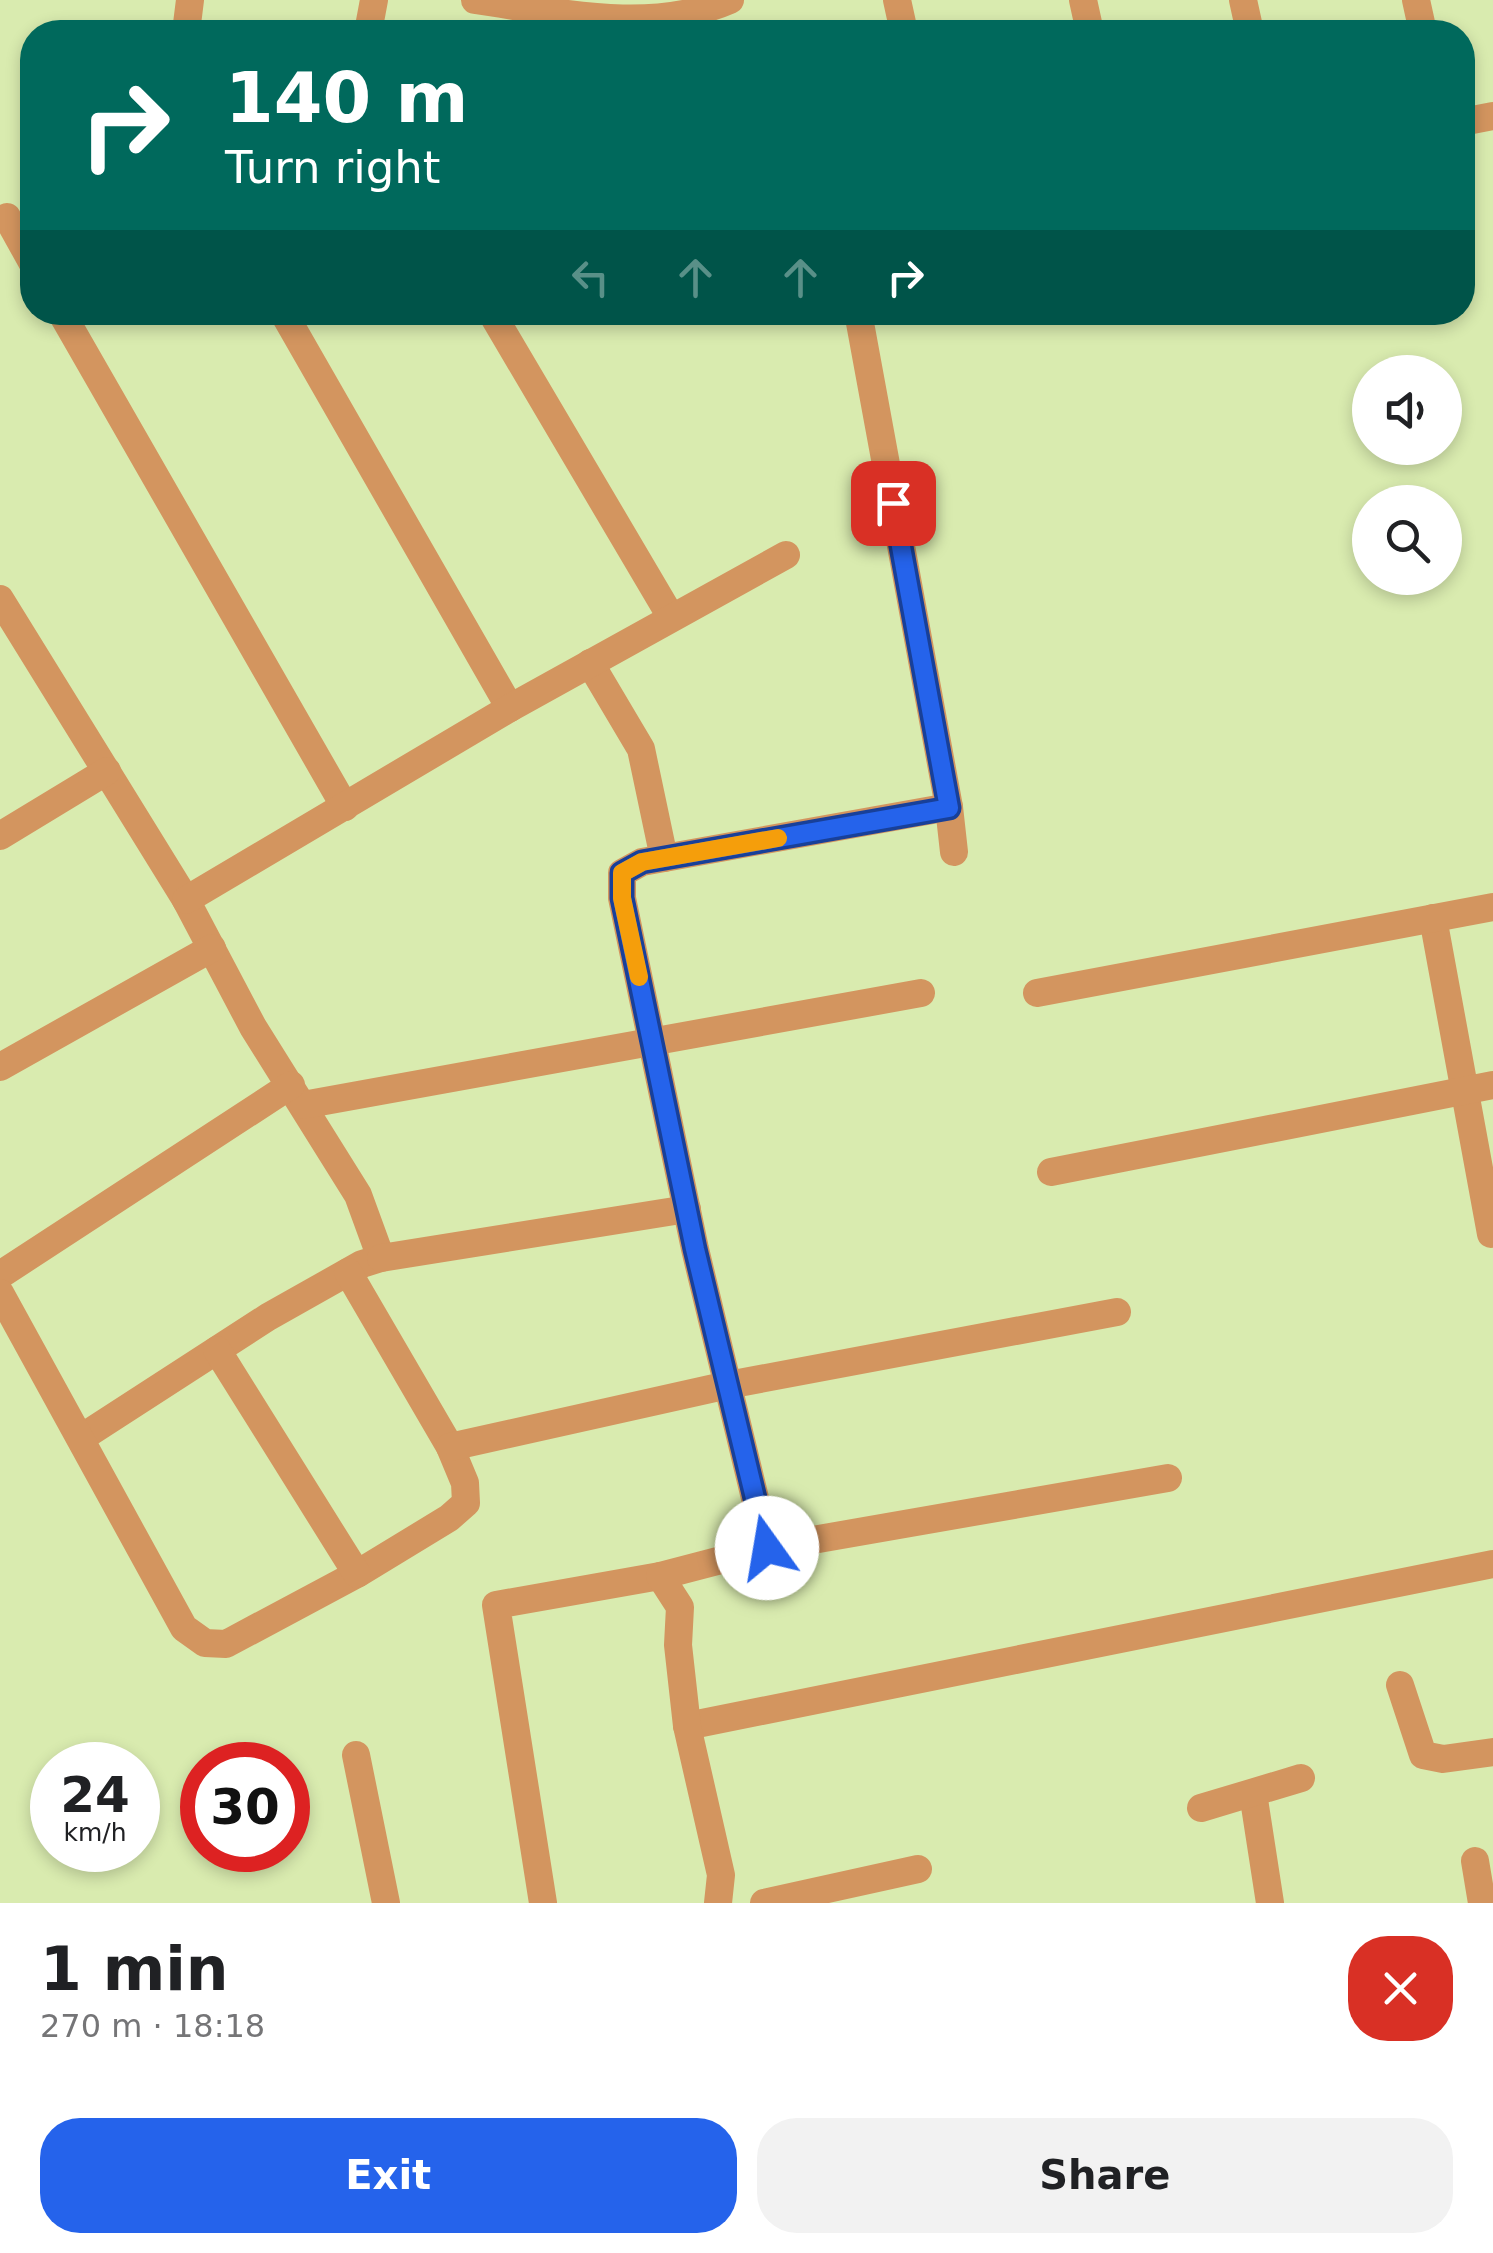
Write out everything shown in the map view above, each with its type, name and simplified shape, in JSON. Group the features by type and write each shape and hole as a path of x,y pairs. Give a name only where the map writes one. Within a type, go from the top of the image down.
{"street":[{"path":"475,0 608,20 700,13 730,0"},
{"path":"69,325 345,807"},
{"path":"290,325 510,708"},
{"path":"499,325 671,617"},
{"path":"860,325 954,852"},
{"path":"186,900 510,708 786,555"},
{"path":"4,617 186,900 254,1027 358,1195 381,1258"},
{"path":"590,663 641,749 664,858"},
{"path":"0,836 106,771"},
{"path":"767,1548 687,1209 622,898 622,873 642,862 949,808"},
{"path":"1038,993 1493,906"},
{"path":"1432,918 1480,1087 1491,1234"},
{"path":"0,1067 212,948"},
{"path":"0,1274 297,1095 652,1044 921,993"},
{"path":"1051,1172 1480,1087"},
{"path":"80,1438 268,1316 381,1258 687,1209"},
{"path":"0,1293 184,1628 205,1643 226,1644 356,1574 450,1518 466,1502 465,1483 450,1447 348,1272"},
{"path":"450,1447 728,1384 1116,1312"},
{"path":"217,1350 356,1574"},
{"path":"543,1903 496,1605 660,1576 767,1548 1168,1478"},
{"path":"687,1726 1493,1564"},
{"path":"660,1576 680,1607 678,1644 687,1726 722,1875 718,1903"},
{"path":"1400,1685 1423,1755 1443,1759 1493,1752"},
{"path":"356,1755 386,1903"},
{"path":"1202,1808 1301,1778"},
{"path":"1253,1794 1270,1903"},
{"path":"1475,1861 1482,1903"},
{"path":"764,1903 918,1869"}],"slow traffic":[{"path":"639,977 622,898 622,873 642,862 778,838"}],"route":[{"path":"767,1548 695,1249 622,898 622,873 642,862 949,808 893,503"}]}
